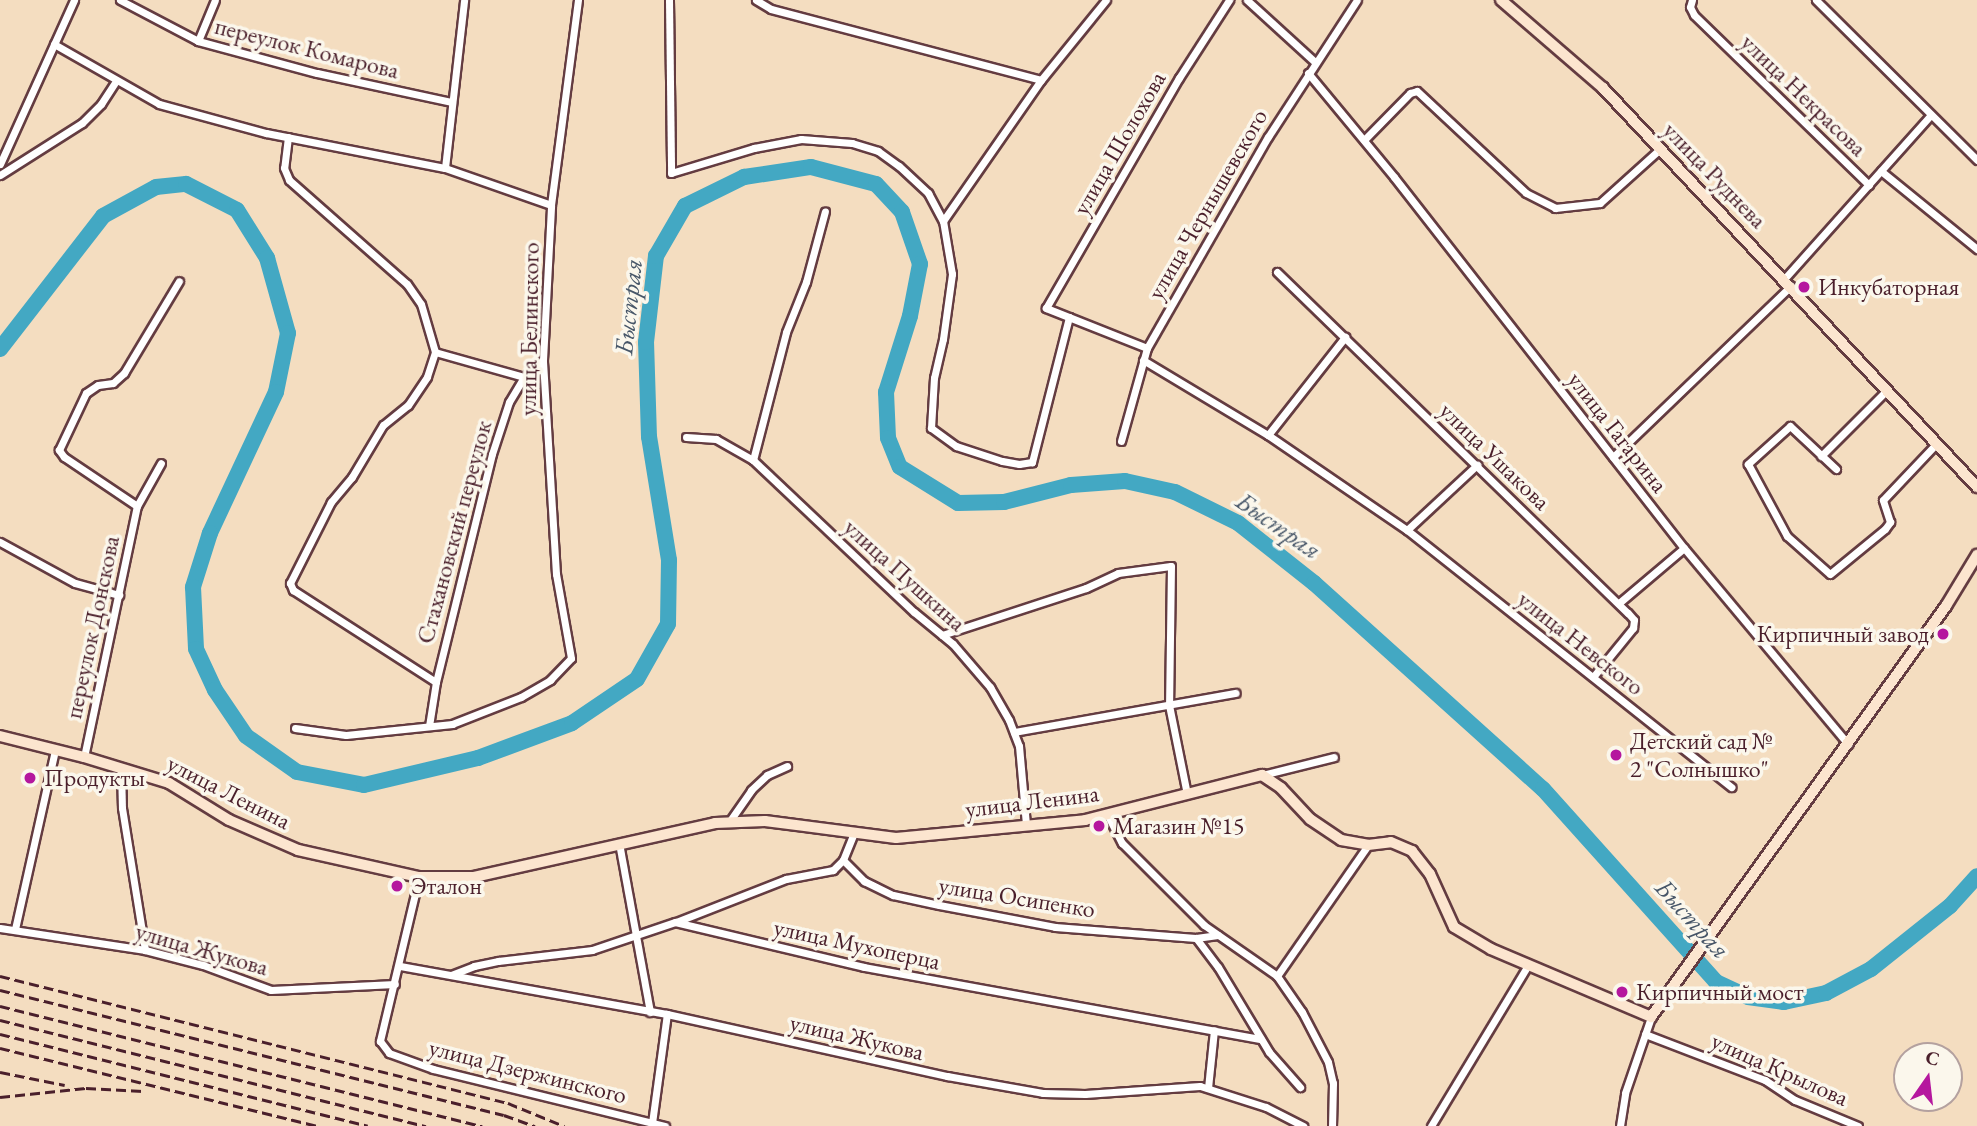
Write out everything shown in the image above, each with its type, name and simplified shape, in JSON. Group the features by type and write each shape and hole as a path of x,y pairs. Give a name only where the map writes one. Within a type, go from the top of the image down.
{"street":[{"path":"0,164 74,0"},
{"name":"переулок Комарова","path":"120,0 198,41 317,74 451,102"},
{"path":"198,41 215,0"},
{"path":"444,167 464,0"},
{"name":"улица Белинского","path":"429,726 452,724 521,697 550,680 571,658 556,574 543,360 551,205 578,0"},
{"path":"669,0 671,173 754,148 801,139 852,143 878,151 928,193 943,221 951,274 943,339 933,378 931,428 956,446 1002,461 1019,464 1032,462 1069,317 1147,348"},
{"path":"756,0 771,9 1041,80"},
{"path":"943,221 1041,80 1105,0"},
{"name":"улица Шолохова","path":"1069,317 1046,308 1179,78 1229,0"},
{"path":"1247,0 1315,62"},
{"name":"улица Чернышевского","path":"1121,441 1147,348 1268,136 1357,0"},
{"name":"улица Руднева","path":"1501,0 1603,88 1788,282 1977,487"},
{"name":"улица Некрасова","path":"1692,0 1690,7 1694,15 1869,185"},
{"path":"1816,0 1912,92 1930,116 1977,160"},
{"path":"54,44 159,104 288,137 444,167 551,205"},
{"name":"улица Гагарина","path":"1308,73 1364,140 1684,548 1848,744"},
{"path":"0,175 82,123 101,104 116,81"},
{"path":"1364,140 1410,93 1417,91 1526,193 1555,208 1600,203 1661,148"},
{"path":"1613,457 1788,282 1930,116"},
{"path":"288,137 285,168 289,180 407,284 421,304 435,352 427,377 408,405 383,425 352,477 331,502 290,583 293,590 436,682"},
{"name":"улица Некрасова","path":"1881,171 1977,249"},
{"path":"753,460 786,332 806,282 825,211"},
{"name":"улица Ушакова","path":"1278,271 1634,620 1633,628 1593,677"},
{"name":"переулок Донскова","path":"138,506 64,457 59,450 86,393 98,385 113,383 124,373 179,281"},
{"path":"1268,435 1345,337"},
{"path":"435,352 524,377"},
{"name":"Стахановский переулок","path":"429,726 436,682 492,454 509,402 524,377 543,360"},
{"name":"улица Невского","path":"1143,360 1268,435 1407,530 1731,787"},
{"path":"1821,456 1887,390"},
{"path":"1836,469 1790,426 1748,464 1787,536 1830,574 1885,529 1889,522 1883,500 1936,444"},
{"name":"улица Пушкина","path":"686,438 716,439 753,460 942,635 990,688 1019,746 1026,824"},
{"name":"переулок Донскова","path":"84,757 138,506 161,463"},
{"path":"1407,530 1477,465"},
{"path":"0,542 75,583 118,595"},
{"path":"1619,603 1684,548"},
{"path":"1620,1126 1625,1093 1651,1017 1662,997 1722,922 1946,606 1977,555"},
{"path":"942,635 1086,588 1118,573 1171,566 1169,705 1187,794"},
{"path":"1014,732 1236,693"},
{"path":"295,728 346,735 429,726"},
{"name":"улица Ленина","path":"0,736 84,757 169,783 229,820 298,850 419,877 474,877 619,843 729,822 765,821 896,838 1085,820 1334,757"},
{"name":"переулок Донскова","path":"15,929 55,750"},
{"path":"729,822 751,790 767,775 787,766"},
{"path":"121,768 122,808 145,950"},
{"path":"1262,775 1281,788 1310,819 1341,840 1368,845 1391,842 1412,851 1430,874 1454,927 1491,949 1651,1017"},
{"path":"1107,814 1122,843 1204,925 1277,976 1301,1012 1328,1062 1333,1083 1332,1126"},
{"path":"451,975 474,965 592,950 638,937 786,879 833,870 843,860 854,834"},
{"path":"619,843 650,1012"},
{"path":"1277,976 1368,845"},
{"name":"улица Осипенко","path":"843,860 864,881 893,894 939,905 1055,927 1196,938 1219,935"},
{"path":"394,984 419,877"},
{"name":"улица Мухоперца","path":"675,922 864,967 1261,1039"},
{"name":"улица Жукова","path":"0,928 145,950 203,965 271,990 394,984"},
{"path":"1196,938 1218,967 1261,1039 1300,1087"},
{"path":"1431,1126 1528,965"},
{"name":"улица Жукова","path":"400,966 667,1014 947,1076 1043,1093 1085,1094 1170,1087 1208,1088 1266,1107 1303,1126"},
{"name":"улица Дзержинского","path":"394,984 380,1041 389,1053 433,1069 665,1126"},
{"path":"652,1123 667,1014"},
{"path":"1208,1088 1214,1030"},
{"name":"улица Крылова","path":"1645,1034 1765,1080 1795,1100 1858,1126"}],"waterway":[{"name":"Быстрая","path":"0,349 103,216 156,187 186,184 237,210 267,258 288,333 276,392 210,533 193,587 196,649 215,690 246,736 297,772 364,785 478,758 572,723 637,679 668,624 669,560 649,437 646,342 656,256 685,206 744,177 811,167 876,184 902,212 920,264 910,316 886,392 888,438 900,467 958,503 1004,502 1071,485 1125,481 1175,492 1238,523 1314,583 1543,789 1716,982 1748,997 1784,1002 1826,993 1871,969 1950,906 1977,876"}],"railway":[{"path":"0,976 508,1103 564,1126"},
{"path":"0,990 504,1115 535,1126"},
{"path":"0,1006 482,1126"},
{"path":"0,1020 426,1126"},
{"path":"0,1034 368,1126"},
{"path":"0,1048 318,1126"},
{"path":"0,1072 65,1085"},
{"path":"0,1097 86,1088 143,1091"}],"place":[{"name":"Инкубаторная","path":"1804,287"},
{"name":"Кирпичный завод","path":"1943,634"},
{"name":"Детский сад № 2 \"Солнышко\"","path":"1616,755"},
{"name":"Продукты","path":"30,778"},
{"name":"Магазин №15","path":"1099,826"},
{"name":"Эталон","path":"397,886"},
{"name":"Кирпичный мост","path":"1622,992"}]}
